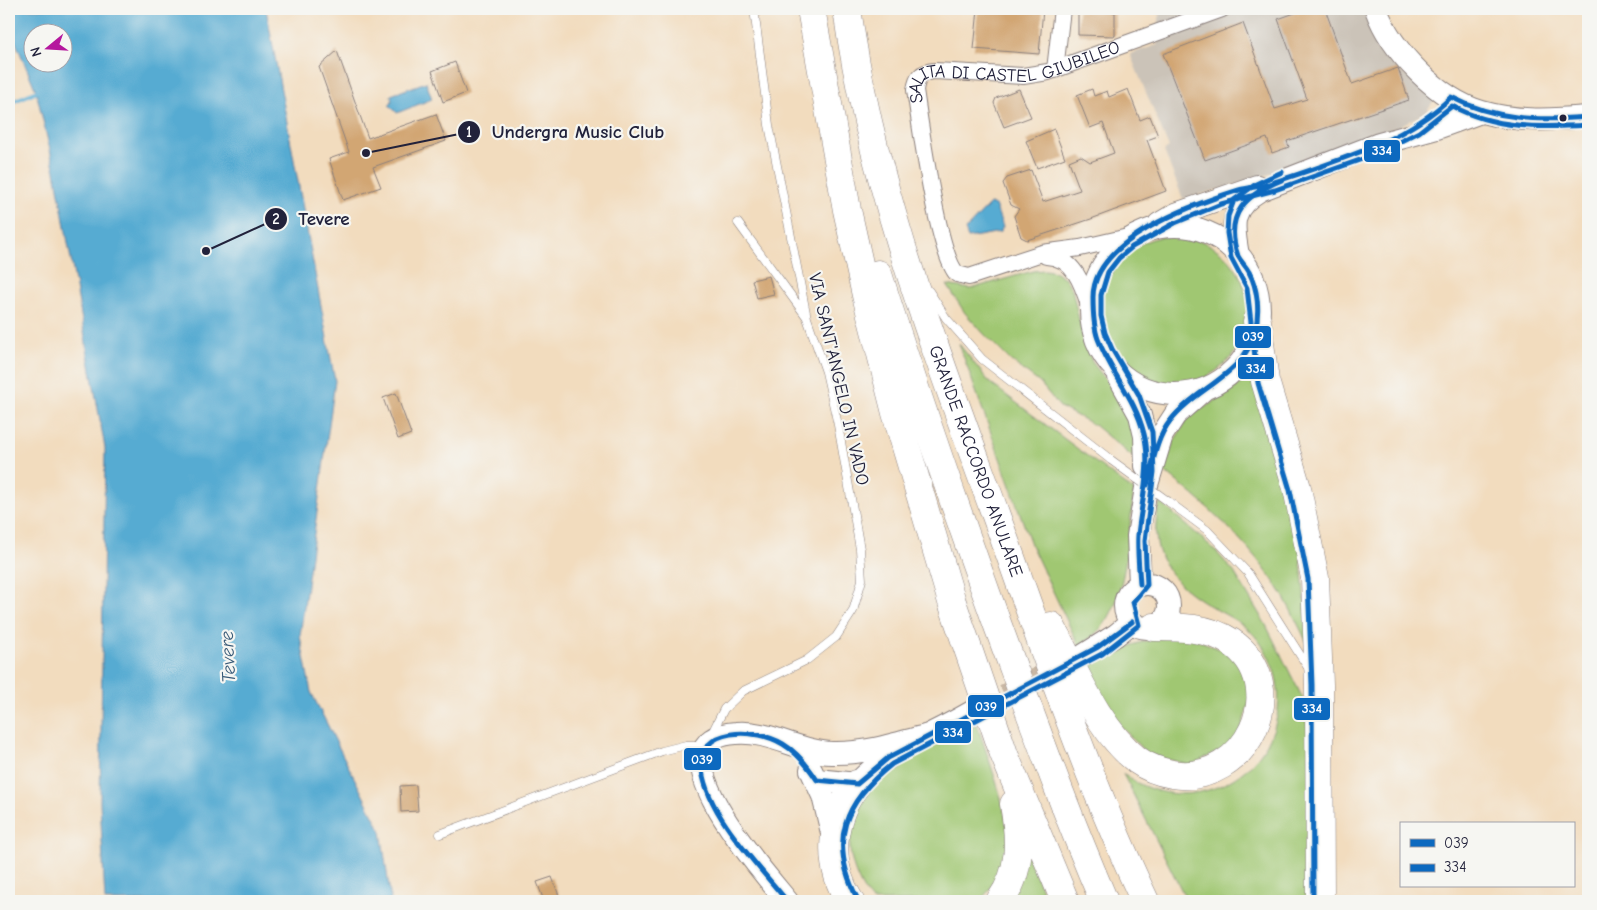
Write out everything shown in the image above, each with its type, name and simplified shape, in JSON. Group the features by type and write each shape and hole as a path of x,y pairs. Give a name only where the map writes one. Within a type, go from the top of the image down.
{"highway":[{"name":"GRANDE RACCORDO ANULARE","path":"812,9 855,249 896,413 952,602 1004,754 1065,901"},
{"name":"GRANDE RACCORDO ANULARE","path":"847,9 872,137 904,254 1004,540 1093,781 1145,901"},
{"name":"GRANDE RACCORDO ANULARE","path":"835,137 912,381 979,572 1054,779 1104,901"},
{"path":"1257,321 1265,381 1297,488 1311,550 1315,578 1319,685 1320,901"},
{"path":"1004,540 1106,726 1123,747 1139,761 1165,772 1187,776 1220,767 1242,749 1256,723 1260,695 1252,666 1240,650 1218,636 1190,628 1143,625"},
{"path":"1000,901 1010,885 1019,847 1018,827 1004,754"},
{"path":"850,901 837,872 834,844 842,807 857,784"}],"street":[{"path":"1055,70 1062,9"},
{"name":"SALITA DI CASTEL GIUBILEO","path":"1222,9 1055,70 1023,76 935,71 922,74 917,79 914,90 936,206 950,264 956,274 964,277 1034,256 1144,232 1170,217 1248,188 1270,184 1379,144 1437,128 1481,112"},
{"path":"1376,9 1403,55 1422,74 1452,96 1481,112 1535,120 1588,117"},
{"name":"SALITA DI CASTEL GIUBILEO","path":"1379,144 1435,113 1452,96"},
{"name":"SALITA DI CASTEL GIUBILEO","path":"1238,256 1234,225 1236,212 1246,200 1270,184"},
{"path":"1117,373 1140,389 1164,394 1187,393 1209,385 1230,372 1243,358 1252,342 1257,321 1254,286 1248,271 1238,256 1221,240 1196,228 1181,226 1144,232 1117,249 1101,269 1093,292 1094,320 1102,349 1135,404 1144,427 1146,488"},
{"name":"SALITA DI CASTEL GIUBILEO","path":"1034,256 1056,256 1067,262 1078,277 1094,320"},
{"path":"1140,584 1138,536 1146,488 1167,425 1209,385"},
{"path":"1084,655 1116,635 1143,625 1165,620 1170,608 1166,595 1156,586 1140,584 1129,591 1126,598 1125,611 1143,625"},
{"path":"817,780 857,784 888,758 975,710"},
{"path":"787,901 716,806 702,770 702,754 707,745 726,735 739,732 776,740 808,751 858,753 932,734"},
{"path":"776,740 801,758 817,780 834,844"}],"lane":[{"name":"VIA SANT'ANGELO IN VADO","path":"707,745 720,715 740,693 807,660 831,642 849,620 861,592 862,559 840,437 826,372 807,318 768,117 754,9"},
{"path":"738,223 807,318"},
{"path":"904,254 946,318 982,359 1111,460 1212,535 1248,573 1319,685"},
{"path":"440,834 662,750 682,746 707,745"}],"shaded area":[{"path":"1160,9 1363,9 1390,62 1435,99 1425,113 1397,127 1256,179 1183,199 1164,151 1169,148 1130,54 1157,45"}],"green space":[{"path":"1174,236 1202,242 1226,258 1242,282 1248,310 1242,338 1226,362 1202,378 1174,384 1146,378 1122,362 1106,338 1100,310 1106,282 1122,258 1146,242"},
{"path":"1045,270 1056,272 1065,278 1072,289 1083,337 1092,362 1114,390 1136,431 1135,459 1094,425 1060,407 1040,383 1011,361 985,335 965,313 947,285 970,289 1033,271"},
{"path":"959,344 990,383 1134,491 1127,554 1116,601 1101,628 1079,646 1032,547"},
{"path":"1252,373 1264,428 1299,540 1309,646 1287,603 1249,549 1194,495 1164,471 1174,441 1189,417 1234,389"},
{"path":"1160,502 1213,548 1234,572 1266,625 1304,701 1309,739 1312,901 1187,901 1123,774 1151,789 1180,794 1208,790 1234,778 1255,760 1271,736 1278,708 1276,677 1272,665 1259,641 1250,631 1182,586 1164,563 1156,535 1156,520"},
{"path":"1184,634 1236,656 1251,696 1237,743 1190,765 1147,754 1116,721 1086,666 1110,654 1146,641"},
{"path":"977,724 1006,818 1008,833 1007,855 998,877 979,901 872,901 860,883 851,856 850,826 858,806 869,790 903,763"},
{"path":"1026,853 1047,901 1009,901"}],"water":[{"path":"9,9 266,9 335,381 300,636 311,692 381,831 391,901 105,901 100,802 105,448 55,171 36,91 28,72 72,72 72,22 22,22 22,57 9,26"},
{"path":"426,82 432,99 397,113 389,105 392,101 391,95"},
{"path":"990,204 995,205 1003,227 1000,232 968,238 965,230"}],"building":[{"path":"978,9 1043,9 1039,54 974,49"},
{"path":"1306,9 1325,9 1352,84 1398,68 1409,100 1287,141 1289,147 1272,153 1267,138 1205,160 1163,54 1243,23 1275,109 1307,99 1278,19"},
{"path":"1078,11 1115,12 1115,36 1078,35"},
{"path":"337,51 368,138 436,114 446,141 373,167 381,187 343,200 329,159 349,152 319,67"},
{"path":"455,62 466,93 443,102 432,71"},
{"path":"1019,89 1031,117 1004,127 994,103 996,98"},
{"path":"1092,89 1094,96 1107,91 1109,97 1128,89 1140,120 1150,116 1158,136 1147,140 1166,191 1027,240 1021,237 1014,216 1019,209 1011,205 1003,183 1007,178 1031,170 1043,202 1080,190 1069,161 1081,156 1090,162 1114,153 1103,123 1090,128 1077,95"},
{"path":"1054,129 1065,158 1037,168 1026,141"},
{"path":"769,276 774,294 757,298 752,280"},
{"path":"396,393 411,434 398,439 383,398"},
{"path":"416,785 418,811 401,812 400,786"},
{"path":"552,877 561,901 544,901 537,882"}],"waterway":[{"path":"9,103 40,90"}],"tunnel":[{"path":"975,710 1067,663"}],"transit line":[{"name":"039","path":"1140,584 1138,535 1147,458 1144,434 1135,408 1103,352 1094,319 1093,298 1097,277 1109,259 1127,242 1173,215 1220,196 1268,184 1326,165 1366,149 1417,124 1451,97 1484,110 1518,117 1552,119 1588,117"},
{"name":"334","path":"857,898 848,877 843,858 843,841 846,824 852,808 862,793 876,778 892,764 1102,654 1139,625 1133,602 1147,585 1145,541 1154,472 1152,432 1139,395 1112,349 1105,333 1101,316 1101,295 1108,272 1119,258 1132,247 1175,223 1221,204 1275,190 1371,156 1419,132 1452,106 1468,114 1502,123 1553,127 1588,125"},
{"name":"334","path":"1282,172 1256,184 1234,200 1228,216 1227,233 1231,258 1247,288 1258,383 1290,490 1308,579 1312,685 1313,901"},
{"name":"039","path":"1147,485 1158,443 1170,421 1180,409 1231,370 1250,346 1257,324 1257,301 1252,279 1238,256 1234,241 1236,217 1249,199 1259,191 1284,179"},
{"name":"039","path":"787,901 736,840 714,805 706,787 702,770 703,755 708,745 718,738 730,734 759,735 783,744 793,751 817,780 857,784 888,758 1098,647 1132,622"}],"place":[{"name":"Undergra Music Club","path":"366,153"},
{"name":"Tevere","path":"206,251"}]}
